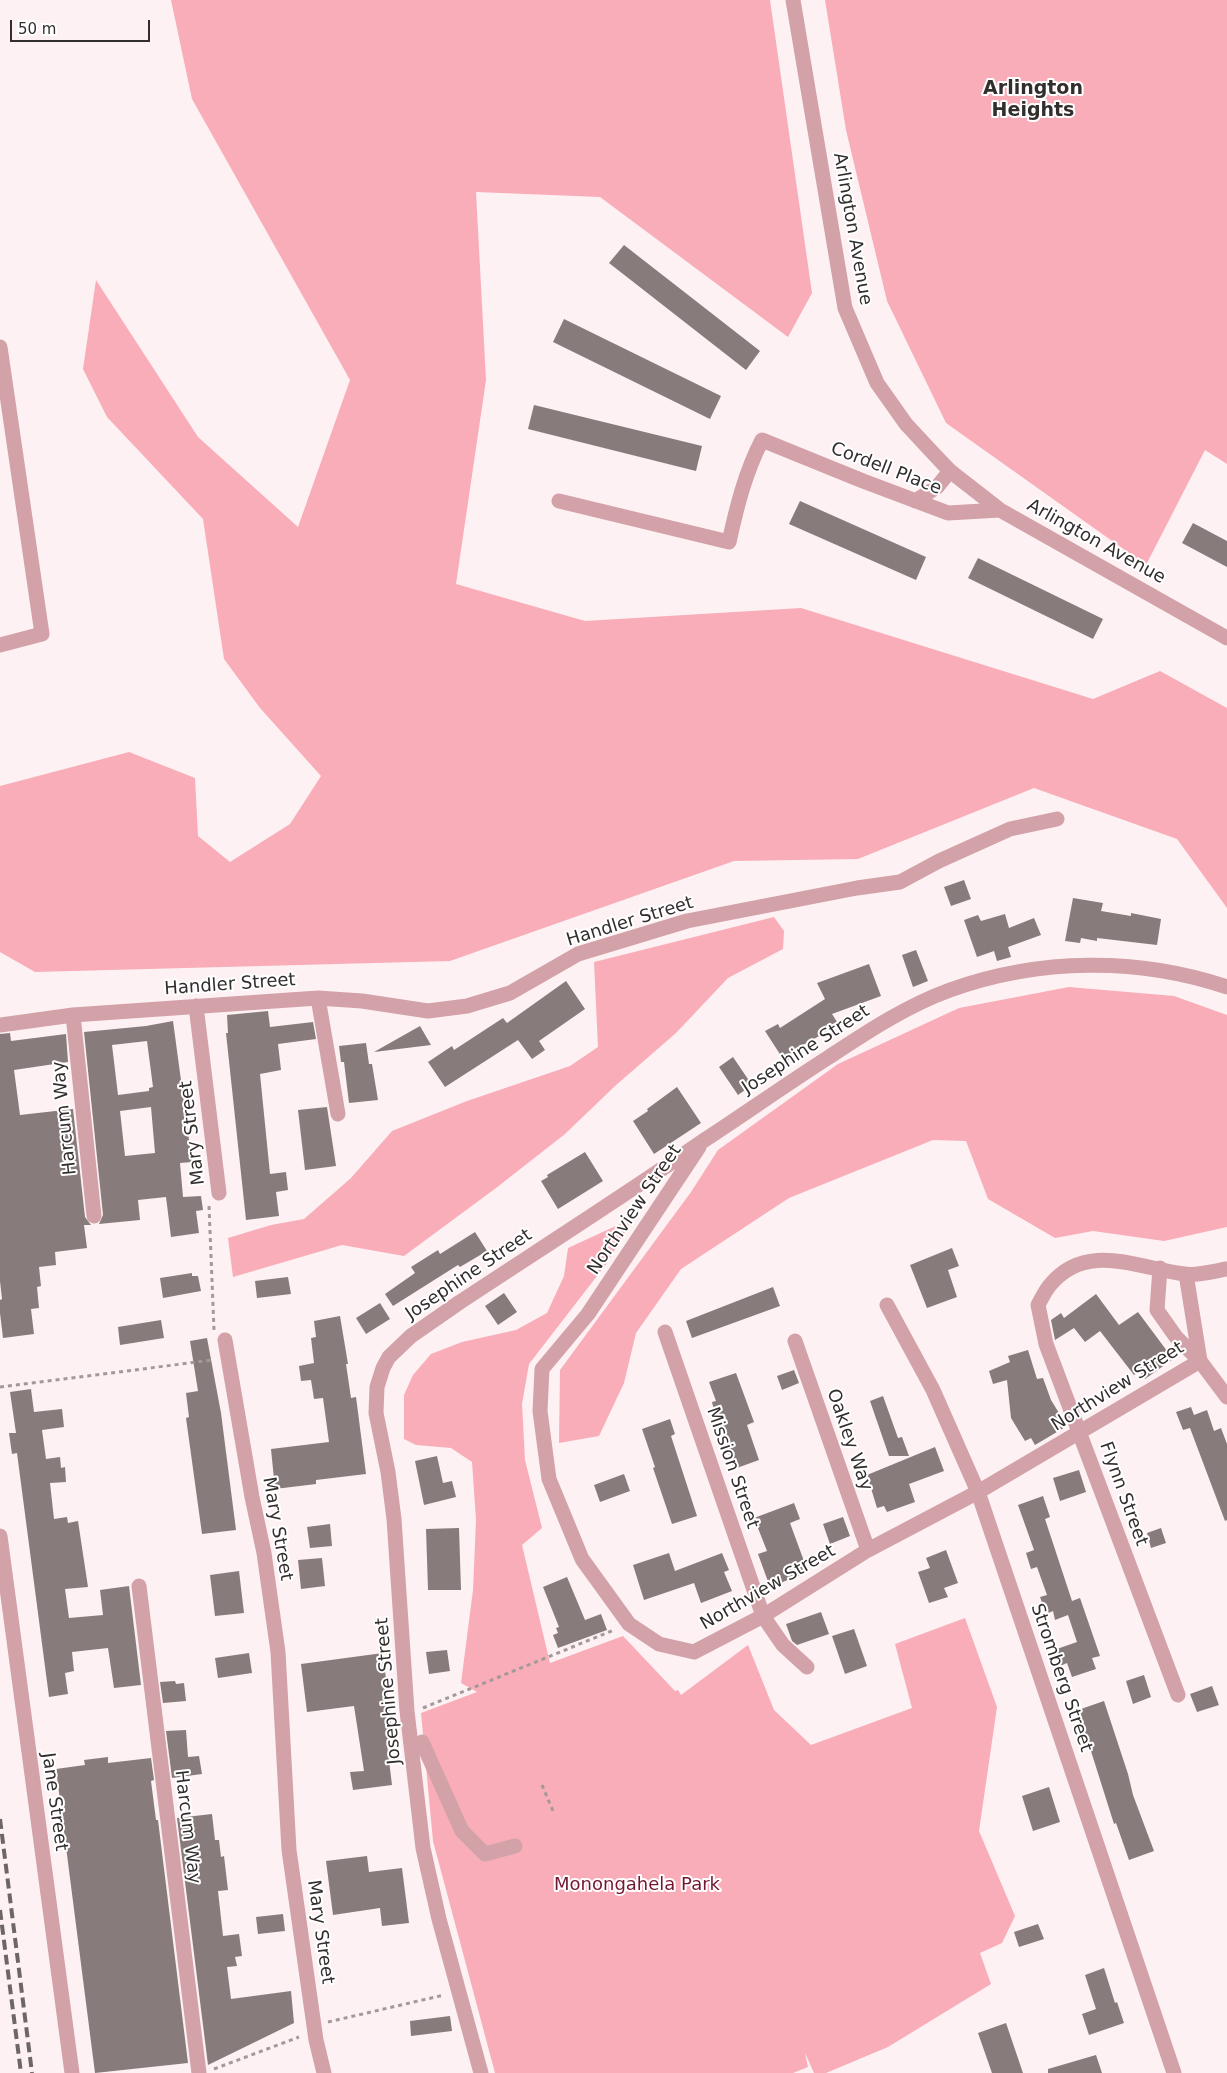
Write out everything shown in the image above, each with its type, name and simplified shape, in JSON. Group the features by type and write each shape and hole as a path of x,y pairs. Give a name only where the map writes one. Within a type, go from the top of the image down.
{"street":[{"name":"Arlington Avenue","path":"793,0 845,308 877,383 906,424 950,471 1000,510 1227,638"},
{"path":"0,347 42,634 0,645"},
{"name":"Cordell Place","path":"559,501 729,542 740,492 762,440 948,513 1000,510"},
{"path":"915,501 937,487 950,471"},
{"name":"Handler Street","path":"0,1025 73,1015 318,998 362,1001 428,1011 467,1006 510,993 527,985 578,954 687,921 857,888 900,882 1010,829 1057,819"},
{"name":"Josephine Street","path":"481,2073 439,1919 423,1848 407,1711 394,1518 388,1472 376,1413 378,1382 389,1357 411,1336 874,1027 950,990 1029,970 1084,965 1124,966 1162,970 1201,978 1227,987"},
{"path":"318,998 338,1114"},
{"name":"Mary Street","path":"196,1006 219,1193"},
{"name":"Harcum Way","path":"73,1015 94,1216"},
{"name":"Northview Street","path":"703,1142 588,1314 542,1369 540,1411 549,1479 582,1559 629,1624 659,1644 694,1652 763,1616 868,1550 978,1492 1200,1361 1186,1274"},
{"name":"Flynn Street","path":"1160,1268 1122,1261 1096,1259 1070,1269 1050,1284 1038,1305 1046,1344 1178,1695"},
{"path":"1227,1269 1186,1274 1160,1268 1157,1310 1176,1337 1200,1361 1227,1397"},
{"name":"Stromberg Street","path":"887,1305 933,1390 978,1492 1172,2072"},
{"name":"Mission Street","path":"666,1332 763,1616 783,1645 807,1667"},
{"name":"Mary Street","path":"225,1340 252,1497 264,1553 276,1642 289,1850 316,2040 324,2073"},
{"name":"Oakley Way","path":"795,1341 868,1550"},
{"name":"Jane Street","path":"0,1536 72,2073"},
{"name":"Harcum Way","path":"139,1586 206,2071"},
{"path":"422,1742 462,1831 485,1854 516,1846"}],"path":[{"name":"Mary Street","path":"219,1193 208,1194 214,1329 225,1340"},
{"path":"0,1387 229,1358"},
{"path":"422,1708 629,1624"},
{"path":"542,1786 552,1811"},
{"path":"324,2023 446,1994"},
{"path":"206,2071 301,2037"}],"green space":[{"path":"171,0 770,0 812,293 788,337 600,197 476,192 486,380 456,584 585,621 801,608 1093,699 1160,671 1227,708 1227,908 1177,839 1034,788 858,859 734,861 450,961 35,972 0,952 0,786 129,752 195,778 198,836 230,862 290,824 321,776 260,708 224,659 203,519 107,417 83,369 96,280 198,437 298,527 350,380 192,99"},
{"path":"825,0 1227,0 1227,464 1205,450 1146,565 946,423 887,301 846,130"},
{"path":"774,917 784,931 783,949 728,978 676,1033 615,1086 565,1134 404,1256 342,1245 233,1277 228,1238 271,1225 304,1219 351,1178 392,1131 467,1101 570,1066 598,1047 594,962"},
{"path":"1069,987 1174,996 1227,1015 1227,1227 1164,1241 1093,1231 1055,1238 988,1199 966,1141 933,1140 789,1198 681,1269 636,1333 624,1383 599,1436 559,1443 560,1370 691,1192 718,1150 838,1064 959,1008"},
{"name":"Monongahela Park","path":"633,1218 607,1263 529,1364 522,1404 525,1460 542,1528 522,1545 550,1663 623,1636 681,1695 748,1645 774,1710 811,1745 912,1708 895,1644 965,1618 997,1707 979,1831 1015,1916 1002,1943 980,1953 991,1984 888,2047 826,2073 814,2073 805,2053 808,2067 793,2073 495,2073 433,1841 421,1713 477,1692 461,1683 473,1590 476,1520 472,1462 451,1448 416,1445 404,1439 404,1395 413,1375 431,1354 462,1342 516,1330 547,1313 564,1276 568,1248"}],"building":[{"path":"624,245 760,351 746,370 609,263"},
{"path":"564,319 721,396 710,419 553,342"},
{"path":"534,405 702,446 696,471 528,429"},
{"path":"800,501 926,557 916,580 789,524"},
{"path":"1193,523 1227,541 1227,567 1182,543"},
{"path":"978,558 1103,619 1093,639 968,578"},
{"path":"964,880 971,899 951,906 944,887"},
{"path":"1073,898 1103,903 1101,911 1131,916 1131,913 1161,919 1157,945 1097,938 1097,941 1081,938 1080,943 1065,941"},
{"path":"1005,914 1009,928 1034,918 1041,935 1008,947 1011,957 997,961 994,951 977,957 964,920 978,915 981,921"},
{"path":"916,950 928,981 913,987 902,955"},
{"path":"869,964 881,996 832,1014 839,1025 794,1050 797,1054 785,1062 765,1031 778,1024 780,1028 825,999 817,983"},
{"path":"566,981 585,1009 539,1041 545,1050 532,1059 518,1040 445,1087 428,1062 452,1046 454,1050 503,1018 507,1023"},
{"path":"268,1011 270,1027 313,1022 316,1039 278,1044 281,1070 260,1074 270,1174 286,1172 288,1190 276,1192 279,1216 246,1220 226,1033 228,1033 227,1015"},
{"path":"173,1021 192,1162 180,1163 183,1197 201,1196 203,1210 196,1211 199,1233 171,1237 166,1197 138,1200 140,1220 99,1224 103,1215 84,1032 146,1026","holes":["147,1041 153,1087 149,1088 149,1091 118,1095 112,1045","151,1107 155,1153 125,1156 120,1111"]},
{"path":"420,1026 431,1045 374,1052"},
{"path":"10,1033 11,1041 66,1034 68,1062 14,1070 20,1115 73,1109 85,1217 91,1225 84,1225 87,1248 55,1252 56,1265 39,1267 41,1286 37,1287 39,1308 31,1309 34,1334 3,1338 0,1313 0,1300 2,1299 0,1281 0,1034"},
{"path":"366,1043 369,1064 372,1064 378,1100 349,1103 344,1062 341,1062 339,1046"},
{"path":"733,1057 752,1085 738,1095 719,1067"},
{"path":"677,1087 701,1123 654,1154 633,1121"},
{"path":"327,1107 336,1166 305,1170 298,1110"},
{"path":"585,1152 603,1181 558,1209 541,1181 548,1177 547,1175"},
{"path":"475,1232 487,1251 460,1267 458,1265 393,1306 385,1294 415,1273 411,1267 438,1250 440,1254"},
{"path":"952,1248 959,1266 948,1270 957,1297 927,1308 910,1265"},
{"path":"192,1273 192,1276 198,1276 201,1291 163,1298 160,1278"},
{"path":"288,1277 291,1294 257,1298 255,1281"},
{"path":"773,1287 780,1306 692,1338 686,1321"},
{"path":"504,1293 517,1312 498,1325 485,1306"},
{"path":"1096,1294 1119,1325 1138,1312 1173,1359 1145,1379 1139,1371 1134,1375 1100,1331 1085,1342 1074,1328 1055,1340 1051,1320 1061,1313 1064,1318"},
{"path":"380,1303 390,1319 366,1334 356,1318"},
{"path":"340,1316 348,1364 346,1364 351,1398 356,1397 366,1474 316,1480 316,1484 275,1489 271,1449 329,1442 323,1398 314,1399 311,1380 301,1381 299,1366 314,1363 311,1338 316,1337 314,1321"},
{"path":"161,1320 164,1338 120,1345 118,1327"},
{"path":"207,1338 221,1413 236,1530 202,1534 186,1418 189,1417 186,1393 198,1391 190,1341"},
{"path":"1028,1350 1037,1379 1043,1378 1051,1400 1067,1426 1035,1445 1031,1438 1025,1441 1011,1418 1007,1380 993,1384 989,1371 1010,1362 1008,1356"},
{"path":"794,1370 799,1383 782,1390 777,1376"},
{"path":"736,1373 754,1422 747,1425 759,1460 734,1469 716,1419 712,1402 716,1401 709,1382"},
{"path":"31,1389 34,1412 62,1409 64,1427 42,1430 46,1459 60,1457 61,1468 65,1467 66,1482 50,1483 54,1519 67,1517 68,1523 78,1521 88,1587 65,1589 69,1618 103,1615 100,1590 129,1586 141,1685 114,1688 108,1648 72,1652 74,1671 65,1673 68,1694 49,1697 17,1453 12,1454 9,1433 16,1433 10,1392"},
{"path":"883,1396 898,1438 902,1437 909,1456 889,1456 870,1401"},
{"path":"1191,1407 1194,1415 1207,1410 1214,1431 1221,1428 1227,1444 1227,1520 1225,1521 1190,1428 1183,1430 1176,1412"},
{"path":"670,1419 675,1434 671,1436 697,1516 672,1524 642,1429"},
{"path":"935,1447 944,1471 909,1484 915,1502 887,1512 884,1506 877,1508 867,1475"},
{"path":"437,1456 443,1483 452,1481 456,1497 424,1505 415,1461"},
{"path":"1079,1470 1086,1492 1060,1501 1053,1478"},
{"path":"624,1474 630,1491 600,1502 594,1485"},
{"path":"1043,1496 1050,1517 1045,1519 1072,1601 1080,1598 1100,1656 1092,1658 1096,1669 1072,1677 1067,1663 1060,1666 1054,1650 1077,1642 1068,1615 1055,1620 1053,1611 1046,1614 1040,1597 1047,1595 1037,1567 1031,1569 1026,1553 1034,1550 1018,1505"},
{"path":"794,1503 800,1519 790,1523 808,1572 770,1587 758,1554 767,1551 754,1518"},
{"path":"843,1517 850,1536 830,1544 823,1524"},
{"path":"330,1524 332,1546 310,1548 307,1527"},
{"path":"459,1528 461,1590 428,1590 426,1529"},
{"path":"1161,1528 1166,1543 1151,1548 1147,1533"},
{"path":"946,1550 958,1583 944,1588 948,1597 929,1603 918,1572 930,1568 926,1558"},
{"path":"669,1553 675,1571 722,1553 729,1570 724,1572 732,1591 701,1603 694,1583 644,1600 633,1565"},
{"path":"322,1558 325,1586 301,1589 298,1560"},
{"path":"239,1571 244,1613 215,1616 210,1575"},
{"path":"567,1577 585,1620 601,1614 607,1630 558,1648 553,1635 558,1633 556,1628 559,1627 543,1587"},
{"path":"821,1612 829,1634 797,1645 792,1641 786,1624"},
{"path":"854,1629 867,1666 845,1674 832,1636"},
{"path":"447,1650 450,1671 429,1674 426,1652"},
{"path":"249,1653 252,1673 218,1678 215,1658"},
{"path":"383,1653 391,1723 392,1744 387,1744 392,1785 353,1790 350,1772 364,1771 354,1706 307,1712 301,1664"},
{"path":"1144,1675 1151,1697 1133,1704 1126,1681"},
{"path":"175,1681 176,1684 184,1683 186,1701 163,1703 160,1682"},
{"path":"1212,1686 1219,1705 1197,1712 1190,1694"},
{"path":"1104,1701 1133,1795 1154,1851 1129,1860 1116,1823 1114,1824 1078,1710"},
{"path":"186,1730 188,1757 199,1756 202,1774 172,1778 166,1731"},
{"path":"108,1757 108,1763 151,1758 154,1780 151,1781 156,1820 158,1820 188,2063 95,2073 56,1769 85,1765 84,1760"},
{"path":"1049,1787 1060,1822 1033,1831 1022,1796"},
{"path":"212,1814 215,1840 219,1840 221,1857 224,1856 228,1890 218,1891 223,1936 239,1934 242,1956 235,1957 237,1966 227,1967 231,1999 291,1991 294,2023 208,2065 177,1818"},
{"path":"367,1856 369,1872 402,1868 409,1923 382,1926 380,1908 333,1915 326,1861"},
{"path":"283,1914 285,1931 258,1934 256,1917"},
{"path":"1038,1924 1044,1939 1019,1947 1014,1932"},
{"path":"1104,1968 1115,2003 1117,2002 1124,2023 1089,2035 1082,2014 1096,2009 1085,1975"},
{"path":"450,2016 452,2031 411,2036 410,2021"},
{"path":"1006,2023 1023,2073 992,2073 978,2033"},
{"path":"1096,2055 1102,2073 1048,2073 1048,2069"}],"railway":[{"path":"0,1819 32,2073"},
{"path":"0,1910 21,2073"}],"district":[{"name":"Arlington Heights","path":"1033,100"}]}
